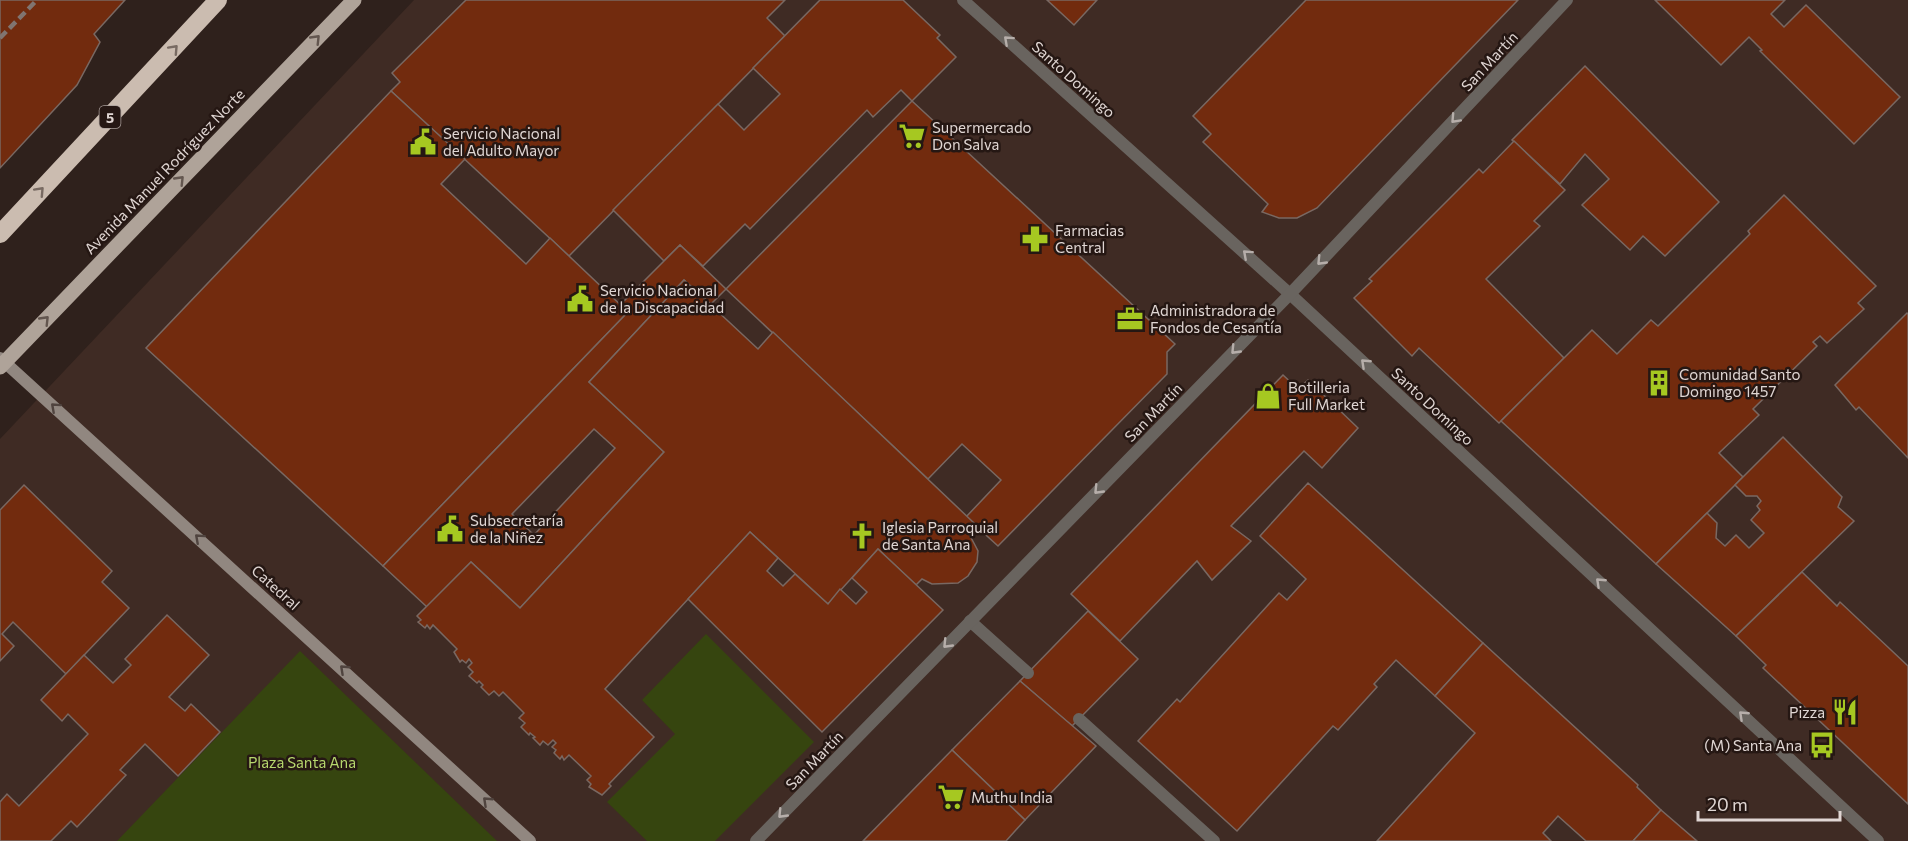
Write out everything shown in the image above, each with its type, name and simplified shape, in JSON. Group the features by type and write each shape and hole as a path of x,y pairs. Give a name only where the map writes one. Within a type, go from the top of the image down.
{"highway":[{"name":"5","path":"0,234 219,0"}],"main road":[{"name":"Avenida Manuel Rodríguez Norte","path":"2,362 354,0"},
{"name":"Catedral","path":"2,362 530,841"}],"street":[{"name":"Santo Domingo","path":"963,0 1290,294 1878,841"},
{"name":"San Martín","path":"756,841 1290,294 1567,0"},
{"path":"970,621 1028,673"},
{"path":"1078,719 1214,841"}],"shaded area":[{"path":"414,0 1908,0 1908,841 0,841 0,439"}],"green space":[{"path":"706,634 814,742 715,841 647,841 607,802 675,734 642,700"},
{"name":"Plaza Santa Ana","path":"300,651 497,841 117,841"}],"building":[{"path":"0,0 125,0 94,34 100,42 77,85 0,168"},
{"path":"466,0 785,0 767,18 785,36 569,256 391,91 400,82 392,73"},
{"path":"820,0 903,0 940,35 937,38 956,57 912,101 901,90 873,117 867,110 750,229 745,224 703,266 680,245 664,261 613,210 718,104 744,130 780,94 753,68"},
{"path":"1047,0 1097,0 1074,25"},
{"path":"1306,0 1518,0 1317,208 1297,218 1279,218 1262,212 1268,204 1203,142 1211,134 1193,116"},
{"path":"1655,0 1785,0 1771,14 1784,27 1806,5 1900,97 1854,144 1760,51 1762,50 1749,37 1721,65"},
{"path":"1585,66 1719,202 1665,256 1643,236 1630,250 1582,205 1609,179 1585,154 1560,184 1512,140"},
{"path":"391,91 465,159 441,184 526,264 550,238 628,312 383,566 146,348"},
{"path":"912,101 1175,344 1167,352 1167,374 998,546 966,517 1001,480 962,444 928,479 726,289"},
{"path":"1514,141 1565,190 1534,221 1540,226 1486,279 1564,358 1499,423 1419,348 1412,356 1354,298 1372,281 1369,279 1479,169 1483,173"},
{"name":"Comunidad Santo Domingo 1457","path":"1784,195 1876,286 1858,303 1864,309 1827,343 1820,336 1813,342 1817,346 1753,409 1759,415 1719,453 1743,477 1656,564 1501,421 1592,330 1617,354 1651,320 1658,326 1750,234 1748,231"},
{"path":"680,245 726,289 711,304 684,280 589,382 664,452 520,608 471,562 427,607 383,566 628,312 621,304","holes":["594,429 615,448 534,535 512,514"]},
{"name":"Iglesia Parroquial de Santa Ana","path":"684,280 758,349 773,332 974,523 967,530 978,551 977,562 968,576 958,583 932,584 922,579 916,585 878,549 828,604 750,532 605,689 654,737 609,784 611,786 602,795 589,787 591,784 587,780 591,776 569,755 564,760 562,756 560,759 554,753 556,750 552,747 556,743 553,740 548,745 543,741 540,745 533,738 535,737 530,733 529,735 521,727 525,723 519,718 524,713 503,692 499,696 494,691 489,695 481,687 483,685 479,681 477,683 469,676 473,672 468,667 472,663 469,659 466,663 462,660 460,662 454,652 457,649 433,625 430,629 427,625 425,628 418,622 421,620 417,616 471,562 520,608 664,452 589,382"},
{"path":"1907,313 1908,458 1859,407 1856,410 1835,385"},
{"path":"1283,375 1298,389 1308,380 1358,428 1322,468 1304,451 1231,526 1251,541 1212,580 1197,561 1120,641 1071,594"},
{"path":"1783,437 1842,497 1838,507 1854,521 1736,636 1656,564 1707,513 1717,523 1716,538 1725,546 1736,535 1749,548 1764,533 1751,520 1760,510 1757,506 1761,501 1757,496 1746,496 1735,485"},
{"path":"1308,483 1483,643 1435,696 1396,660 1374,684 1377,687 1338,730 1333,726 1237,831 1138,741 1177,699 1180,702 1279,593 1287,600 1306,579 1260,536"},
{"path":"24,485 112,571 102,582 129,608 66,674 13,622 2,634 14,646 0,661 0,510"},
{"path":"750,532 778,558 767,571 783,586 795,574 828,604 840,589 856,604 867,592 852,578 878,549 943,610 822,732 688,599"},
{"path":"1802,572 1837,606 1840,602 1908,666 1908,804 1763,668 1766,665 1736,636"},
{"path":"1088,611 1138,659 1072,726 1020,681"},
{"path":"167,615 209,655 169,697 185,711 191,704 220,732 178,776 145,744 120,770 126,775 77,827 71,821 51,841 0,841 0,802 7,794 19,806 88,734 68,714 62,721 41,700 84,655 113,683 131,665 125,659"},
{"path":"1483,643 1638,785 1637,787 1661,810 1633,841 1586,841 1558,816 1543,833 1551,841 1377,841 1475,733 1435,696"},
{"path":"1020,681 1096,746 1025,820 952,750"},
{"path":"952,750 1025,820 1006,841 863,841"},
{"path":"1661,810 1697,841 1633,841"}],"railway":[{"path":"0,38 37,0"}],"place":[{"name":"Supermercado Don Salva","path":"912,136"},
{"name":"Servicio Nacional del Adulto Mayor","path":"423,142"},
{"name":"Farmacias Central","path":"1035,239"},
{"name":"Servicio Nacional de la Discapacidad","path":"580,299"},
{"name":"Administradora de Fondos de Cesantía","path":"1130,319"},
{"name":"Comunidad Santo Domingo 1457","path":"1659,383"},
{"name":"Botilleria Full Market","path":"1268,396"},
{"name":"Subsecretaría de la Niñez","path":"450,529"},
{"name":"Iglesia Parroquial de Santa Ana","path":"862,536"},
{"name":"Pizza","path":"1845,712"},
{"name":"(M) Santa Ana","path":"1822,745"},
{"name":"Muthu India","path":"951,797"}]}
